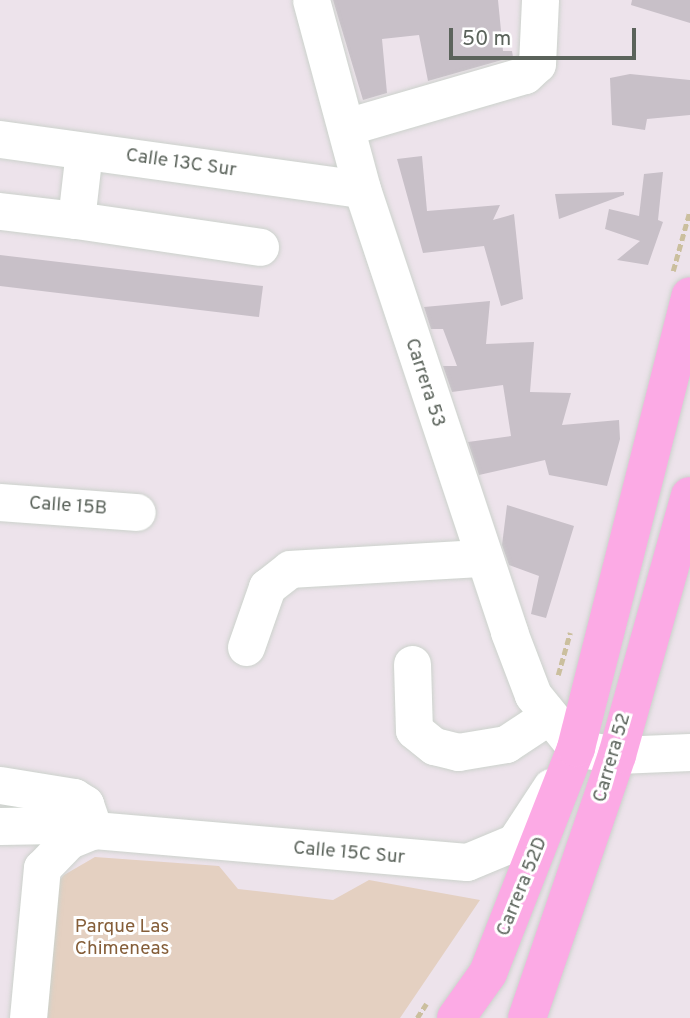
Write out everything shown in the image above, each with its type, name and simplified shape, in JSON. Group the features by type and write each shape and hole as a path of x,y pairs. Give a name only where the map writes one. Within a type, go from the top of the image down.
{"main road":[{"name":"Carrera 52","path":"559,729 681,287"},
{"name":"Carrera 52","path":"527,1018 617,755 690,496"},
{"name":"Carrera 52D","path":"444,1007 488,973 559,729"}],"street":[{"name":"Carrera 53","path":"312,0 362,189 483,558 533,695 559,729"},
{"path":"346,127 525,75 537,64 540,0"},
{"name":"Calle 13C Sur","path":"0,139 362,189"},
{"path":"76,220 84,151"},
{"path":"0,211 260,247"},
{"name":"Calle 15B","path":"0,502 137,512"},
{"path":"246,646 267,586 290,569 483,558"},
{"path":"412,664 411,719 414,730 434,746 458,752 506,744 559,729 617,755 690,752"},
{"name":"Calle 15C Sur","path":"0,785 56,792 90,817 467,862 516,842 559,729"},
{"path":"5,826 58,825 90,817"},
{"path":"42,868 90,817"},
{"path":"5,826 37,850 42,868 27,1018"}],"path":[{"path":"681,287 690,210"},
{"path":"559,729 558,676 573,623"},
{"path":"416,1018 444,1007"}],"green space":[{"name":"Parque Las Chimeneas","path":"95,857 219,866 238,889 333,900 369,880 480,900 400,1018 37,1018 44,898 64,875"}],"building":[{"path":"333,0 498,0 503,51 512,51 513,57 428,81 419,35 382,39 387,93 363,100"},
{"path":"632,0 690,0 690,23 631,5"},
{"path":"630,74 690,80 690,115 647,119 645,130 612,125 610,78"},
{"path":"422,156 427,211 500,205 493,220 514,214 523,299 501,306 484,246 423,253 397,159"},
{"path":"663,172 658,220 663,222 648,265 617,260 640,241 605,229 609,209 639,216 644,174"},
{"path":"624,192 624,195 559,219 555,194"},
{"path":"0,255 263,286 259,317 0,286"},
{"path":"490,301 486,344 534,342 530,392 571,393 562,425 619,420 620,439 607,486 549,475 545,460 479,475 468,442 511,436 503,385 452,392 443,366 457,366 443,329 431,329 424,307"},
{"path":"507,505 574,526 546,618 531,614 539,576 509,565 502,545"}]}
